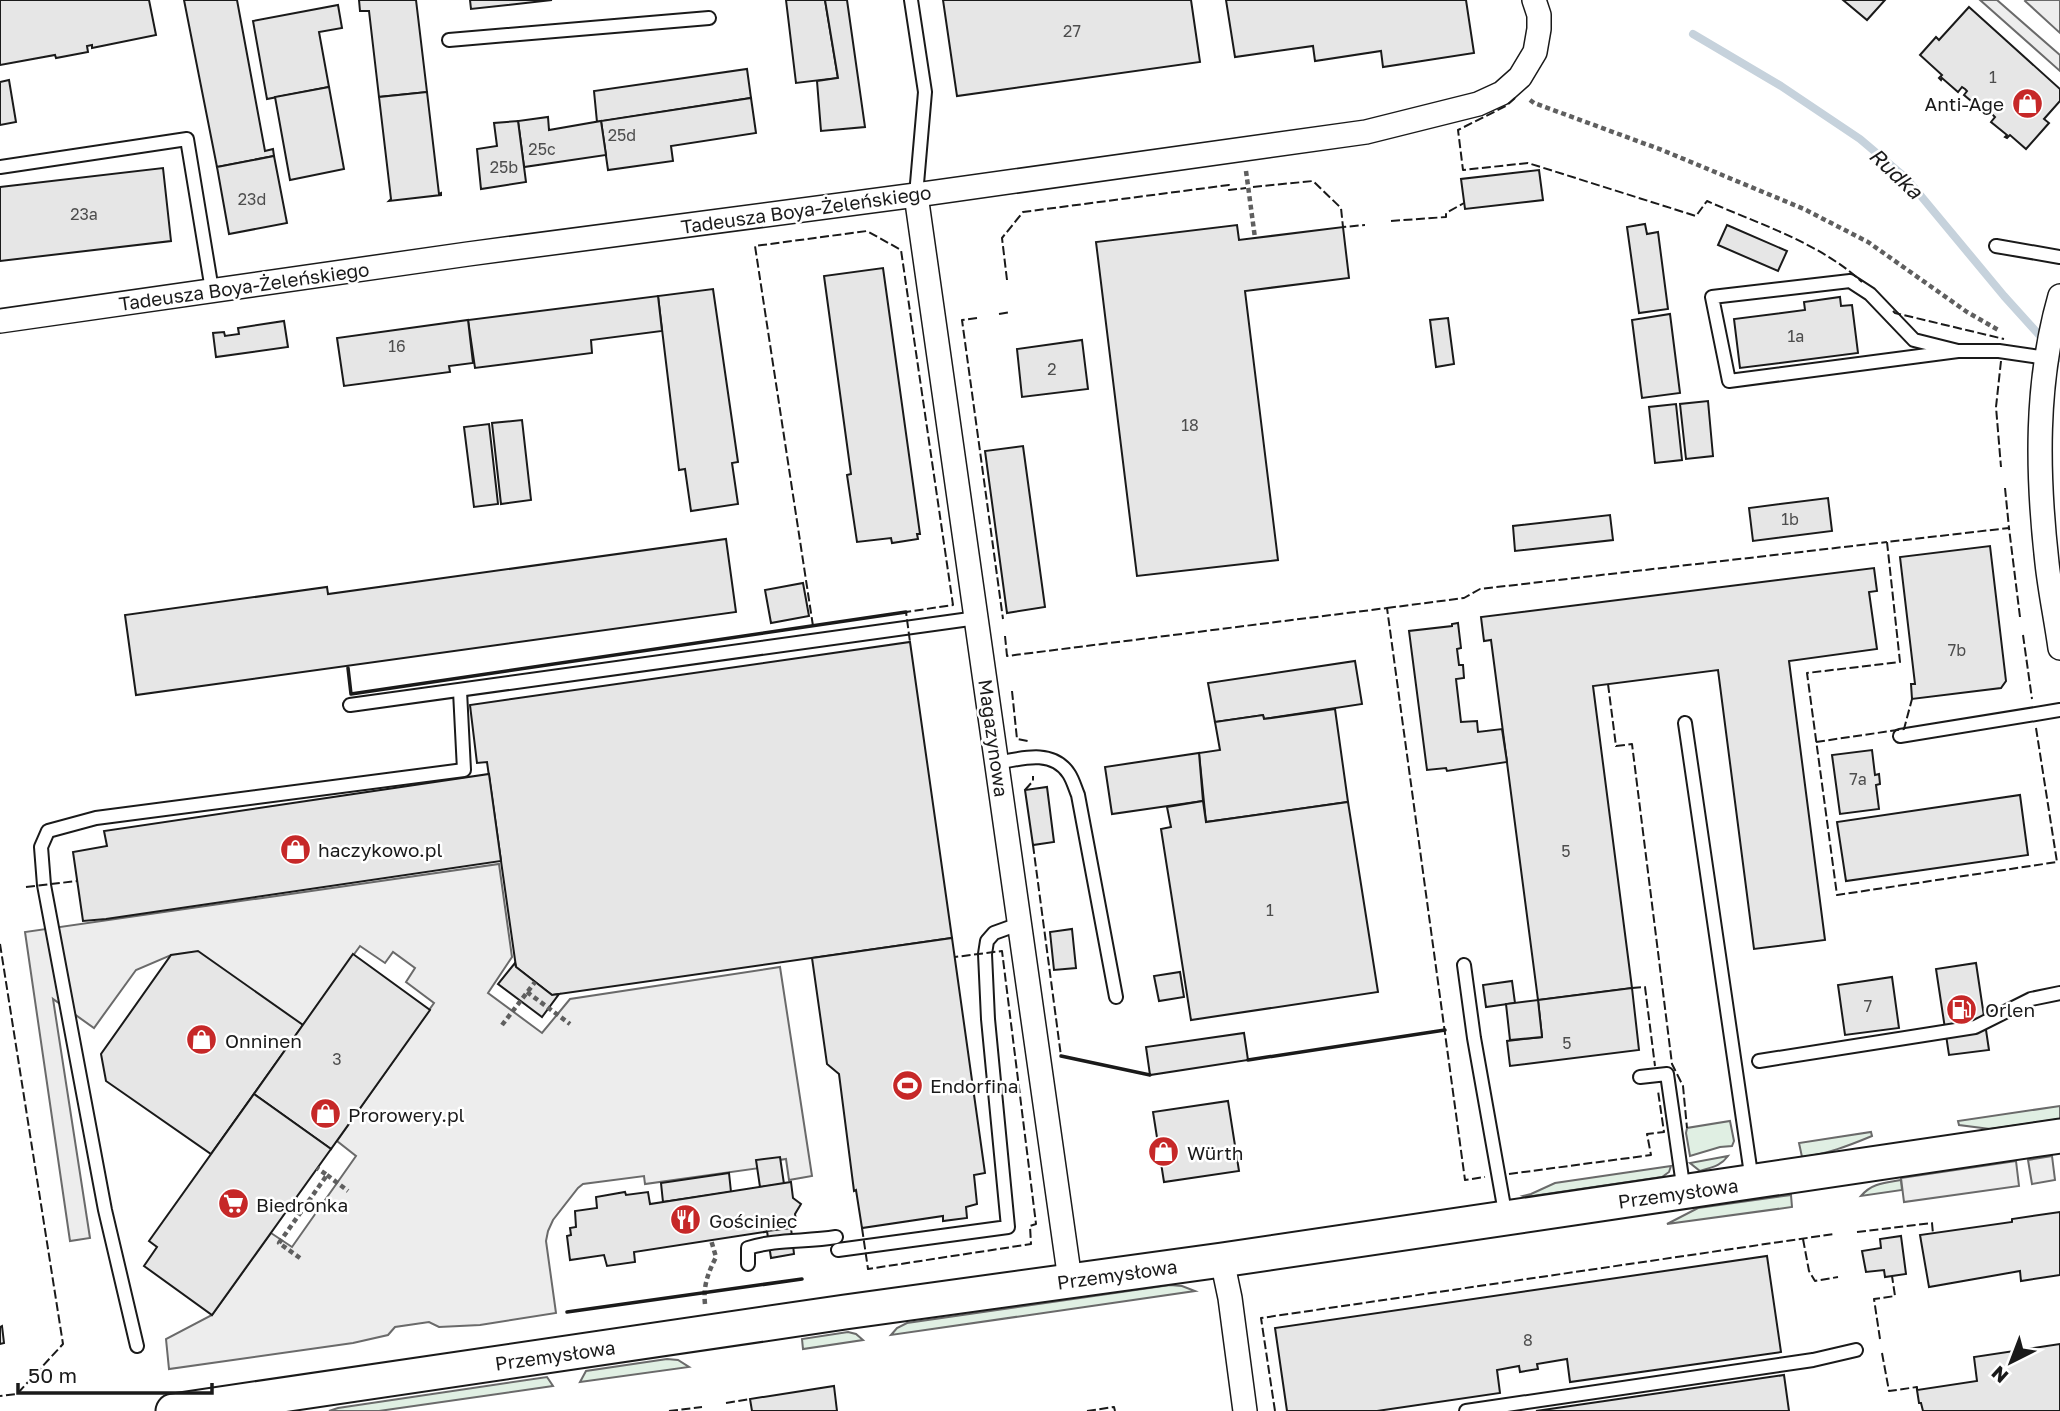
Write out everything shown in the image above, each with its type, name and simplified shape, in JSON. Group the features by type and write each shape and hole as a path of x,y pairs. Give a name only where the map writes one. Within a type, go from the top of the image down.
{"street":[{"name":"Tadeusza Boya-Żeleńskiego","path":"0,321 495,250 1366,132 1478,104 1496,97 1512,85 1529,65 1538,42 1539,15 1534,0"},
{"name":"Magazynowa","path":"916,195 1070,1280"},
{"path":"2059,639 2047,565 2041,500 2040,434 2046,367 2060,296"},
{"name":"Przemysłowa","path":"173,1411 265,1404 704,1333 1222,1260 2060,1136"},
{"path":"1222,1260 1230,1298 1245,1411"}],"lane":[{"path":"911,0 925,92 916,195"},
{"path":"449,40 709,18"},
{"path":"0,167 187,139 212,290"},
{"path":"1996,246 2060,257"},
{"path":"1958,351 1914,340 1870,294 1850,281 1712,297 1729,381 1958,351 1999,351 2046,367"},
{"path":"350,705 977,618"},
{"path":"137,1346 105,1210 44,885 41,847 48,831 96,818 464,770 460,691"},
{"path":"1900,736 2060,710"},
{"path":"1685,723 1752,1182"},
{"path":"997,763 1030,757 1046,758 1057,761 1069,775 1078,795 1116,997"},
{"path":"748,1264 748,1248 765,1242 818,1240 837,1243 1008,1227 988,1019 985,954 987,941 994,933 1019,924"},
{"path":"1464,965 1506,1218"},
{"path":"1759,1060 1975,1027 2031,999 2060,993"},
{"path":"1640,1077 1667,1074 1684,1192"},
{"path":"1466,1411 1812,1360 1856,1350"}],"path":[{"path":"1512,85 1534,103 1662,149 1804,209 1868,242 1967,313 2008,336"},
{"path":"1246,170 1255,238"},
{"path":"502,1025 535,982"},
{"path":"527,992 570,1024"},
{"path":"317,1168 348,1191"},
{"path":"300,1258 279,1242 327,1175"},
{"path":"704,1333 704,1294 707,1275 716,1257 711,1240"}],"green space":[{"path":"2060,1106 2060,1119 1990,1129 1959,1125 1958,1121"},
{"path":"1730,1121 1734,1141 1732,1146 1690,1156 1687,1128"},
{"path":"1871,1132 1872,1136 1846,1146 1802,1157 1799,1143"},
{"path":"1728,1156 1719,1165 1700,1171 1690,1163"},
{"path":"1671,1166 1669,1172 1662,1177 1523,1196 1555,1183"},
{"path":"1901,1180 1902,1190 1861,1196 1874,1186"},
{"path":"1791,1195 1792,1207 1667,1224 1698,1208"},
{"path":"1170,1285 1195,1291 891,1335 907,1323"},
{"path":"848,1332 863,1340 803,1349 802,1339"},
{"path":"667,1359 678,1360 689,1367 580,1382 586,1371"},
{"path":"547,1377 553,1386 379,1411 329,1411 338,1408"}],"shaded area":[{"path":"1980,0 1997,0 2060,55 2060,71"},
{"path":"2060,0 2060,33 2025,1"},
{"path":"499,864 512,957 488,993 542,1033 570,999 780,967 812,1176 789,1180 786,1159 760,1163 760,1168 645,1184 644,1176 583,1184 553,1220 548,1231 546,1241 556,1313 480,1325 439,1327 429,1322 395,1327 388,1335 353,1343 169,1369 166,1339 212,1315 271,1233 292,1247 356,1156 337,1141 434,1003 406,982 415,968 393,952 385,963 360,946 303,1025 171,955 136,970 94,1028 53,999 90,1238 70,1241 25,932"},
{"path":"2052,1156 2055,1180 2032,1184 2028,1160"},
{"path":"2016,1161 2019,1186 1904,1202 1901,1178"}],"building":[{"path":"0,0 149,0 156,35 92,48 92,45 87,46 88,52 0,65"},
{"path":"184,0 237,0 265,151 273,149 274,156 217,167"},
{"path":"359,0 416,0 427,92 379,97 369,11 360,11"},
{"path":"470,0 552,0 471,9"},
{"path":"786,0 825,0 838,78 796,83"},
{"path":"825,0 847,0 865,127 821,131 817,81 838,78"},
{"path":"943,0 1191,0 1200,62 957,96"},
{"path":"1226,0 1466,0 1474,53 1383,67 1381,51 1315,61 1313,46 1235,57"},
{"path":"1843,0 1885,0 1867,20"},
{"path":"338,5 342,28 319,32 329,87 267,99 253,21"},
{"path":"1969,7 2060,89 2060,101 2044,119 2049,123 2026,149 2010,135 2005,137 2007,135 1991,122 1995,117 1991,113 1988,115 1964,95 1967,91 1962,87 1958,92 1942,78 1941,80 1939,78 1942,75 1920,55 1936,37 1939,40"},
{"path":"747,69 751,98 597,122 594,91"},
{"path":"9,80 16,122 0,125 0,82"},
{"path":"329,87 344,169 290,180 275,97"},
{"path":"427,92 441,195 389,201 391,199 379,97"},
{"path":"751,98 756,133 671,146 673,161 608,170 601,121"},
{"path":"548,117 549,130 601,121 606,155 524,167 518,121"},
{"path":"518,121 526,182 481,189 477,149 497,146 494,123"},
{"path":"274,156 287,223 229,234 217,167"},
{"path":"163,168 171,241 0,261 0,187"},
{"path":"1539,170 1543,200 1465,209 1461,179"},
{"path":"1645,224 1647,234 1658,232 1668,309 1639,313 1627,227"},
{"path":"1237,225 1239,240 1343,227 1349,278 1245,291 1278,560 1137,576 1096,242"},
{"path":"1727,225 1787,251 1778,271 1718,245"},
{"path":"883,268 920,534 917,534 918,539 892,543 891,538 857,542 847,475 851,474 824,276"},
{"path":"713,289 738,462 732,463 738,504 691,511 685,469 679,470 658,296"},
{"path":"658,296 662,331 591,340 592,353 475,368 468,320"},
{"path":"1840,297 1841,306 1852,305 1858,353 1740,368 1734,319 1805,310 1804,302"},
{"path":"1670,314 1680,393 1642,398 1632,320"},
{"path":"1448,318 1454,364 1436,367 1430,320"},
{"path":"468,320 473,363 449,366 450,372 344,386 337,338"},
{"path":"284,321 288,347 216,357 213,333 224,332 225,336 239,334 238,328"},
{"path":"1082,340 1088,389 1022,397 1017,349"},
{"path":"1708,401 1713,456 1686,459 1680,404"},
{"path":"1676,404 1682,460 1655,463 1649,407"},
{"path":"522,420 531,500 501,504 492,423"},
{"path":"489,424 498,504 474,507 464,427"},
{"path":"1023,446 1045,607 1007,613 985,451"},
{"path":"1828,498 1832,531 1753,541 1749,508"},
{"path":"1610,515 1613,540 1515,551 1513,526"},
{"path":"726,539 736,612 136,695 125,615 327,587 328,594"},
{"path":"1990,546 2006,681 2001,688 1912,699 1911,684 1915,684 1900,557"},
{"path":"1874,568 1877,591 1869,592 1877,649 1789,661 1825,940 1754,949 1718,670 1593,686 1632,988 1538,1000 1491,640 1484,641 1481,617"},
{"path":"803,583 809,616 771,623 765,590"},
{"path":"1458,623 1461,648 1457,649 1464,678 1456,679 1461,722 1477,721 1478,732 1502,729 1507,762 1447,771 1446,768 1427,770 1409,631"},
{"path":"910,642 952,938 552,995 516,967 487,762 477,763 470,705"},
{"path":"1355,661 1362,704 1264,719 1263,715 1215,722 1208,683"},
{"path":"1335,709 1348,802 1206,822 1199,753 1220,750 1215,722 1263,715 1264,719"},
{"path":"1872,750 1875,775 1879,774 1880,784 1876,785 1879,809 1840,814 1832,755"},
{"path":"1199,753 1203,801 1112,814 1105,767"},
{"name":"haczykowo.pl","path":"489,774 501,861 83,921 73,852 107,846 104,831"},
{"path":"1047,787 1054,842 1033,845 1025,790"},
{"path":"2020,795 2028,855 1846,881 1837,822"},
{"path":"1203,801 1206,822 1348,802 1378,992 1191,1020 1161,829 1171,827 1167,807"},
{"path":"1072,929 1076,968 1054,970 1050,932"},
{"name":"Endorfina","path":"952,938 985,1173 974,1175 977,1204 966,1207 967,1218 943,1221 943,1216 862,1228 856,1190 854,1191 839,1074 827,1064 812,958"},
{"name":"Onninen","path":"198,951 303,1025 211,1154 106,1081 101,1054 171,955"},
{"path":"353,954 430,1010 331,1149 254,1094"},
{"path":"515,963 516,967 552,995 559,994 542,1017 498,984"},
{"name":"Orlen","path":"1976,963 1989,1050 1949,1055 1936,969"},
{"path":"1180,972 1184,997 1159,1001 1154,976"},
{"path":"1892,977 1899,1028 1845,1035 1838,985"},
{"path":"1512,981 1515,1003 1486,1007 1483,985"},
{"path":"1632,988 1639,1050 1510,1066 1507,1041 1542,1037 1538,1000"},
{"path":"1538,1000 1542,1037 1510,1040 1506,1004"},
{"path":"1244,1033 1248,1060 1150,1075 1146,1047"},
{"name":"Biedronka","path":"254,1094 331,1149 212,1315 144,1266 157,1247 149,1241"},
{"path":"1228,1101 1239,1171 1164,1182 1153,1112"},
{"path":"780,1157 784,1184 760,1187 756,1160"},
{"path":"729,1173 731,1192 663,1202 661,1183"},
{"name":"Gościniec","path":"791,1182 793,1198 801,1204 795,1214 797,1227 634,1252 635,1262 607,1266 604,1255 570,1260 567,1236 571,1235 570,1228 576,1227 575,1211 597,1208 596,1197 625,1192 626,1195 648,1192 650,1204"},
{"path":"2060,1212 2060,1275 2021,1281 2020,1271 1929,1287 1920,1235"},
{"path":"791,1228 794,1254 771,1258 767,1231"},
{"path":"1901,1236 1906,1274 1885,1277 1884,1270 1866,1272 1862,1251 1881,1248 1880,1239"},
{"path":"1767,1256 1781,1352 1570,1382 1567,1359 1537,1364 1538,1369 1520,1372 1519,1366 1497,1370 1500,1393 1377,1411 1287,1411 1275,1328"},
{"path":"2,1326 4,1343 0,1344 0,1327"},
{"path":"2060,1344 2060,1411 1923,1411 1919,1403 1917,1390 1977,1381 1974,1357"},
{"path":"1784,1375 1789,1411 1536,1411"},
{"path":"834,1386 837,1411 752,1411 750,1399"}],"waterway":[{"name":"Rudka","path":"1693,34 1781,86 1860,139 1906,178 2004,296 2060,358"}],"fence":[{"path":"1515,98 1506,106 1458,130 1463,170 1528,163 1696,216 1707,201 1808,245 1862,282"},
{"path":"1253,187 1313,181 1341,208 1343,227 1365,225"},
{"path":"1007,280 1002,238 1023,212 1229,185 1229,190 1246,188"},
{"path":"1391,221 1446,217 1446,213 1464,203"},
{"path":"813,626 755,246 867,231 901,250 953,605 906,612 910,642"},
{"path":"1893,311 2004,339"},
{"path":"999,314 1011,312"},
{"path":"977,318 962,320 1003,619"},
{"path":"2001,361 1996,407 2001,467"},
{"path":"2005,488 2009,528"},
{"path":"2020,617 2009,528 1887,542 1900,662 1807,673 1837,895 2057,862 2036,728"},
{"path":"1387,608 1464,598 1480,589 1887,542"},
{"path":"1005,636 1007,656 1387,608 1465,1180 1485,1177"},
{"path":"2023,635 2032,699"},
{"path":"1608,684 1616,746 1632,744 1672,1064 1683,1086 1687,1128"},
{"path":"1012,691 1017,739 1028,741"},
{"path":"1816,742 1904,729 1912,699"},
{"path":"1025,790 1033,781 1033,776"},
{"path":"1033,845 1061,1056"},
{"path":"26,887 77,881"},
{"path":"0,944 63,1344 17,1394 0,1396"},
{"path":"862,1228 868,1269 1031,1244 1030,1226 1036,1224 1002,951 955,957"},
{"path":"1632,988 1645,987 1655,1066"},
{"path":"1509,1174 1651,1155 1647,1134 1664,1132 1658,1091"},
{"path":"1857,1232 1932,1223 1933,1234"},
{"path":"1275,1411 1261,1318 1834,1234"},
{"path":"1803,1239 1809,1271 1815,1281 1838,1277"},
{"path":"1880,1339 1874,1299 1895,1296 1892,1276"},
{"path":"1882,1353 1889,1391 1917,1387 1917,1390"},
{"path":"726,1403 750,1399"},
{"path":"669,1411 702,1407"},
{"path":"1087,1411 1114,1407 1115,1411"}],"wall":[{"path":"348,668 351,694 906,612"},
{"path":"1248,1060 1445,1030"},
{"path":"1061,1056 1150,1075"},
{"path":"567,1312 802,1279"}],"place":[{"name":"Anti-Age","path":"2027,103"},
{"name":"haczykowo.pl","path":"295,849"},
{"name":"Orlen","path":"1962,1009"},
{"name":"Onninen","path":"202,1040"},
{"name":"Endorfina","path":"907,1085"},
{"name":"Prorowery.pl","path":"325,1114"},
{"name":"Würth","path":"1164,1152"},
{"name":"Biedronka","path":"233,1204"},
{"name":"Gościniec","path":"686,1220"}]}
